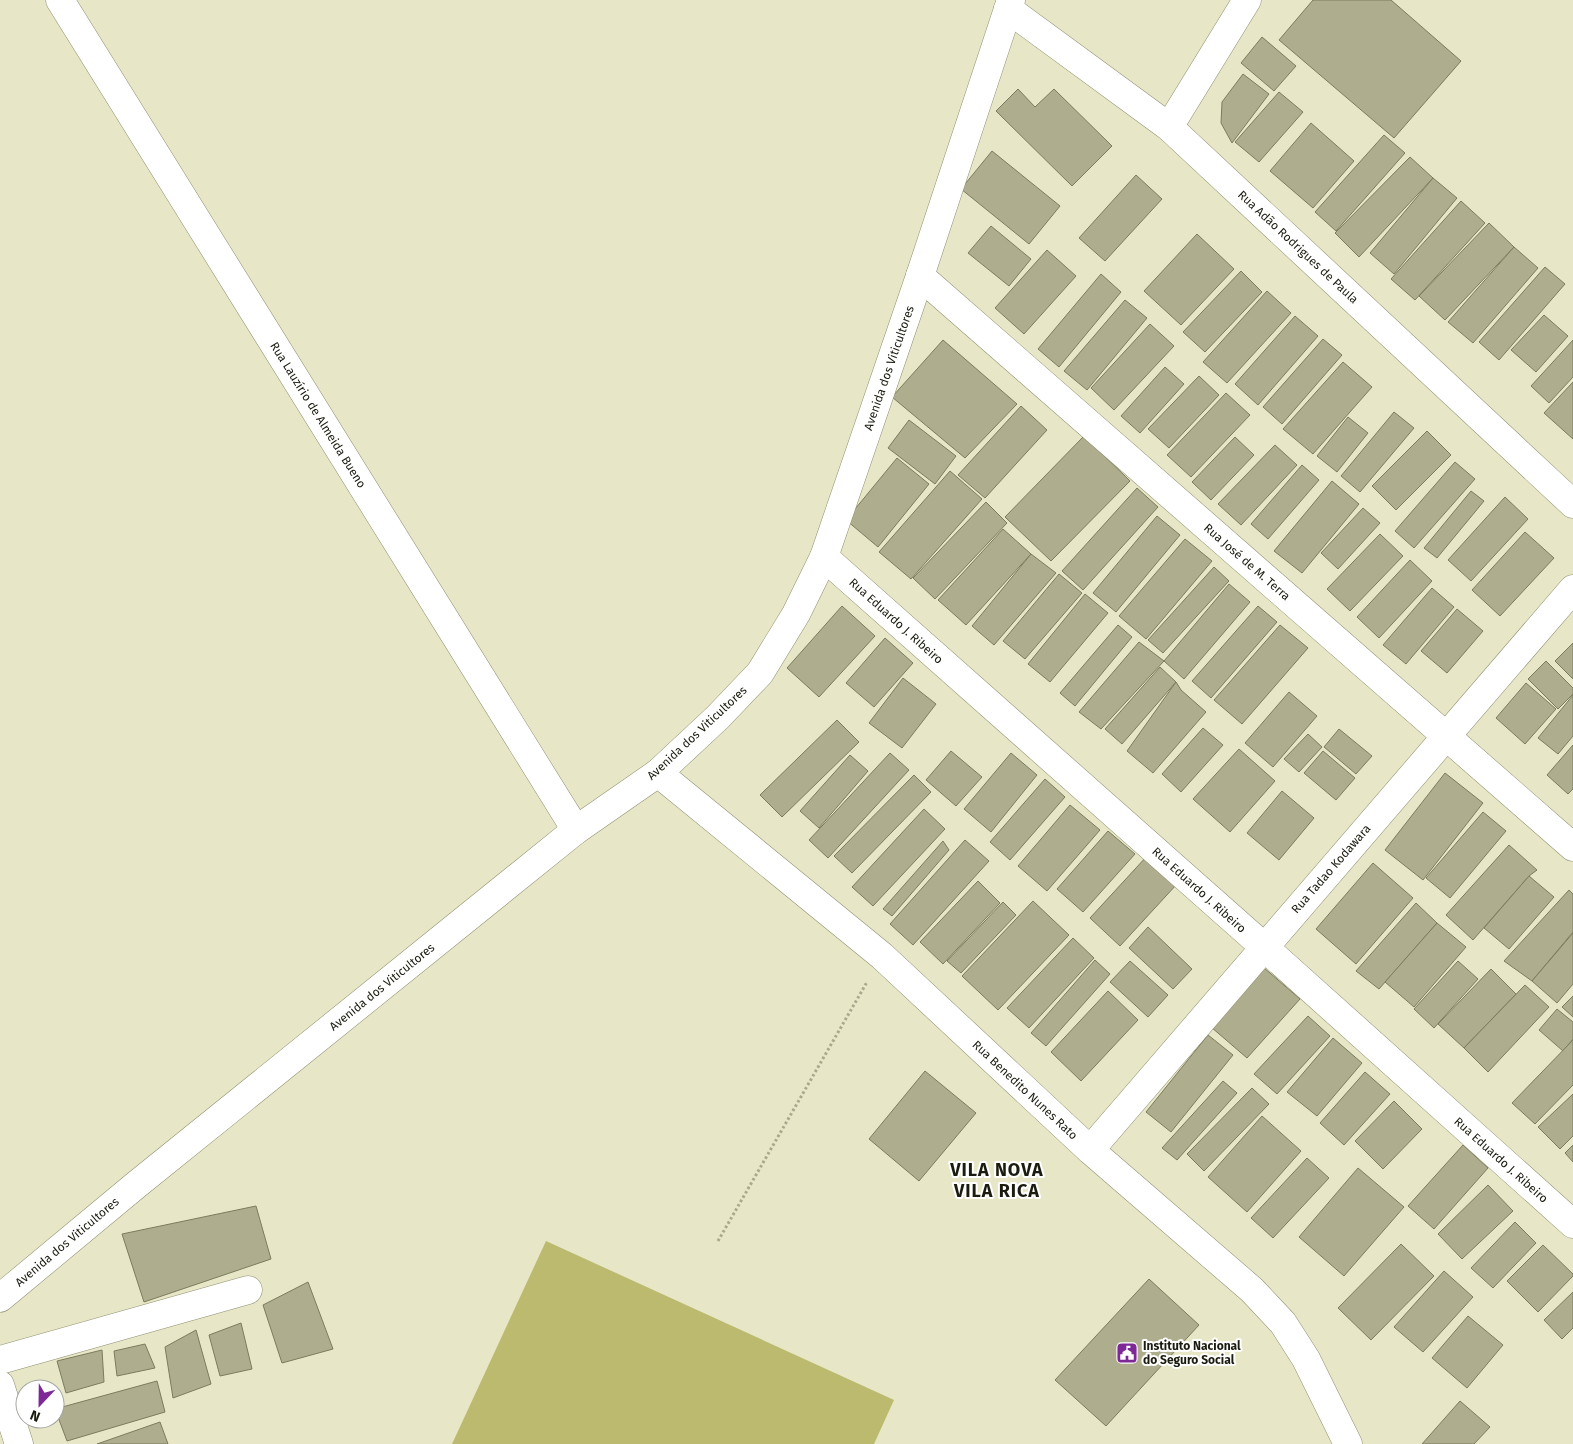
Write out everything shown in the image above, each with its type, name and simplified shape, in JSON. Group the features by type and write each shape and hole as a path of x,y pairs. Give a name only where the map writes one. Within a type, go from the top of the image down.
{"street":[{"name":"Rua Lauzírio de Almeida Bueno","path":"60,0 576,830"},
{"path":"1169,127 1247,0"},
{"name":"Avenida dos Viticultores","path":"0,1298 136,1185 576,830 658,773 718,717 760,673 796,614 824,557 920,276 1009,5"},
{"name":"Rua Adão Rodrigues de Paula","path":"1009,5 1169,127 1573,504"},
{"name":"Rua José de M. Terra","path":"920,276 1573,847"},
{"name":"Rua Eduardo J. Ribeiro","path":"824,557 1573,1224"},
{"name":"Rua Tadao Kodawara","path":"1090,1150 1263,946 1573,589"},
{"name":"Rua Benedito Nunes Rato","path":"658,773 882,956 1090,1150 1252,1290 1283,1323 1306,1360 1348,1444"},
{"path":"0,1360 248,1290"},
{"path":"0,1385 19,1444"}],"path":[{"path":"718,1241 882,956"}],"shaded area":[{"path":"546,1241 894,1400 874,1444 452,1444"}],"building":[{"path":"1313,0 1391,0 1461,61 1394,138 1279,40"},
{"path":"1262,37 1296,66 1274,91 1241,63"},
{"path":"1243,74 1269,94 1232,143 1221,123 1222,102"},
{"path":"1018,89 1035,107 1054,89 1112,146 1072,186 996,111"},
{"path":"1279,92 1303,112 1259,162 1235,142"},
{"path":"1311,123 1354,161 1313,208 1270,171"},
{"path":"1384,135 1405,153 1336,231 1315,212"},
{"path":"992,151 1060,206 1029,244 961,189"},
{"path":"1410,157 1433,178 1359,257 1335,233"},
{"path":"1136,175 1162,199 1105,261 1079,238"},
{"path":"1433,178 1457,198 1394,274 1370,253"},
{"path":"1461,201 1485,223 1415,300 1391,279"},
{"path":"1489,223 1514,247 1445,320 1419,296"},
{"path":"991,226 1031,259 1009,286 968,253"},
{"path":"1197,234 1234,269 1181,325 1144,291"},
{"path":"1514,247 1538,268 1473,343 1448,322"},
{"path":"1047,250 1076,276 1024,334 995,308"},
{"path":"1545,267 1565,284 1499,360 1479,342"},
{"path":"1241,271 1262,292 1205,352 1183,332"},
{"path":"1101,274 1121,292 1059,367 1038,349"},
{"path":"1267,291 1291,313 1227,383 1203,362"},
{"path":"1125,300 1147,318 1087,390 1064,371"},
{"path":"1544,315 1568,336 1536,372 1511,350"},
{"path":"1295,316 1318,336 1258,405 1235,384"},
{"path":"1150,324 1174,346 1114,410 1091,388"},
{"path":"1323,339 1342,355 1282,424 1263,407"},
{"path":"943,340 1017,404 965,458 892,397"},
{"path":"1573,340 1573,377 1549,403 1531,386"},
{"path":"1343,362 1372,387 1313,454 1283,429"},
{"path":"1165,367 1184,384 1140,433 1121,416"},
{"path":"1199,376 1219,395 1169,448 1148,429"},
{"path":"1573,382 1573,439 1544,413"},
{"path":"1226,393 1250,415 1191,477 1167,455"},
{"path":"1021,406 1047,430 985,498 958,475"},
{"path":"1394,412 1414,428 1360,492 1341,476"},
{"path":"1348,417 1368,433 1337,472 1317,456"},
{"path":"909,420 956,456 935,484 888,448"},
{"path":"1427,431 1451,455 1396,510 1372,486"},
{"path":"1084,436 1130,481 1051,561 1005,517"},
{"path":"1235,437 1254,455 1211,500 1192,482"},
{"path":"1275,445 1297,465 1241,525 1218,504"},
{"path":"897,458 929,484 878,547 846,520"},
{"path":"1455,462 1475,479 1414,548 1395,531"},
{"path":"1302,465 1319,480 1268,539 1251,524"},
{"path":"950,471 982,499 911,579 879,552"},
{"path":"1332,481 1359,504 1302,573 1274,551"},
{"path":"1137,488 1158,507 1083,590 1062,571"},
{"path":"1471,491 1484,501 1437,558 1424,548"},
{"path":"1505,497 1528,519 1471,581 1448,560"},
{"path":"986,502 1007,523 935,599 913,578"},
{"path":"1363,508 1380,523 1338,569 1321,553"},
{"path":"1157,516 1180,535 1116,612 1093,593"},
{"path":"1003,529 1031,554 966,625 938,600"},
{"path":"1525,532 1554,558 1500,616 1472,590"},
{"path":"1380,534 1403,556 1350,611 1327,589"},
{"path":"1185,539 1212,561 1146,639 1119,616"},
{"path":"1031,554 1056,573 994,645 972,626"},
{"path":"1410,560 1432,581 1379,638 1357,617"},
{"path":"1214,567 1229,581 1163,653 1148,640"},
{"path":"1059,574 1082,593 1025,659 1003,641"},
{"path":"1229,584 1250,602 1184,679 1164,661"},
{"path":"1432,588 1454,607 1406,664 1383,645"},
{"path":"1085,594 1108,613 1050,682 1028,664"},
{"path":"842,606 875,636 819,697 787,668"},
{"path":"1258,606 1277,622 1211,698 1192,681"},
{"path":"1457,609 1483,631 1447,673 1421,651"},
{"path":"1118,625 1132,637 1075,706 1060,693"},
{"path":"1280,625 1308,648 1242,724 1214,700"},
{"path":"885,638 913,663 874,707 846,683"},
{"path":"1139,642 1164,661 1101,729 1079,712"},
{"path":"1573,643 1573,679 1555,661"},
{"path":"1546,661 1573,688 1573,694 1558,709 1528,679"},
{"path":"1160,667 1176,682 1122,744 1105,729"},
{"path":"903,678 936,704 902,748 869,723"},
{"path":"1176,682 1181,690 1206,712 1153,773 1127,751"},
{"path":"1526,683 1556,709 1525,744 1496,718"},
{"path":"1289,692 1317,716 1273,767 1245,743"},
{"path":"1573,695 1573,736 1558,754 1538,738"},
{"path":"837,720 859,742 782,817 760,795"},
{"path":"1203,728 1223,745 1181,792 1162,774"},
{"path":"1339,729 1372,756 1356,774 1324,747"},
{"path":"1308,734 1322,747 1299,772 1284,759"},
{"path":"1573,745 1573,789 1568,794 1547,775"},
{"path":"1239,749 1275,781 1230,832 1193,799"},
{"path":"951,751 982,777 956,806 926,780"},
{"path":"1323,751 1355,778 1336,800 1304,773"},
{"path":"890,753 909,770 828,858 809,840"},
{"path":"1011,753 1037,775 991,832 964,809"},
{"path":"850,755 868,771 819,828 800,811"},
{"path":"1445,773 1483,803 1423,880 1385,850"},
{"path":"914,775 931,792 852,873 834,856"},
{"path":"1045,779 1065,797 1010,860 990,842"},
{"path":"1282,791 1314,818 1279,860 1247,833"},
{"path":"1070,805 1100,830 1047,891 1018,866"},
{"path":"924,809 945,829 873,906 852,887"},
{"path":"1483,812 1506,831 1450,898 1426,878"},
{"path":"1108,831 1135,854 1083,912 1057,889"},
{"path":"965,840 989,861 913,945 890,924"},
{"path":"943,841 949,850 892,916 883,909"},
{"path":"1509,845 1537,870 1529,876 1473,940 1446,915"},
{"path":"1147,856 1177,884 1120,946 1090,918"},
{"path":"1373,863 1413,898 1356,964 1316,929"},
{"path":"1529,876 1554,897 1509,949 1484,928"},
{"path":"978,881 1000,903 943,964 920,942"},
{"path":"1569,890 1573,894 1573,932 1532,981 1504,961"},
{"path":"1033,901 1069,935 998,1010 962,976"},
{"path":"1003,902 1016,915 961,973 947,961"},
{"path":"1416,903 1437,923 1379,989 1356,971"},
{"path":"1437,923 1466,947 1414,1007 1385,982"},
{"path":"1148,927 1192,969 1173,989 1129,948"},
{"path":"1573,933 1573,984 1557,1003 1532,981"},
{"path":"1073,938 1094,958 1029,1028 1007,1008"},
{"path":"1095,960 1110,974 1046,1046 1031,1033"},
{"path":"1130,961 1168,995 1148,1017 1110,982"},
{"path":"1458,961 1478,979 1434,1028 1414,1009"},
{"path":"1263,967 1300,999 1247,1058 1211,1027"},
{"path":"1491,969 1516,994 1464,1048 1438,1024"},
{"path":"1525,985 1549,1007 1488,1072 1464,1048"},
{"path":"1108,991 1138,1020 1081,1081 1051,1052"},
{"path":"1573,996 1573,1017 1562,1007"},
{"path":"1557,1009 1573,1022 1573,1039 1563,1051 1539,1030"},
{"path":"1308,1016 1330,1036 1277,1094 1254,1074"},
{"path":"1208,1035 1233,1055 1171,1132 1146,1112"},
{"path":"1333,1038 1362,1063 1317,1116 1287,1092"},
{"path":"1573,1040 1573,1085 1535,1124 1512,1103"},
{"path":"925,1071 976,1113 919,1181 869,1139"},
{"path":"1365,1072 1390,1094 1344,1145 1320,1123"},
{"path":"1223,1081 1237,1093 1177,1160 1162,1148"},
{"path":"1252,1088 1269,1104 1204,1171 1187,1154"},
{"path":"1573,1094 1573,1136 1560,1149 1538,1127"},
{"path":"1394,1101 1422,1129 1383,1169 1355,1141"},
{"path":"1262,1116 1301,1151 1247,1212 1208,1177"},
{"path":"1463,1145 1488,1168 1434,1229 1408,1206"},
{"path":"1573,1145 1573,1162 1565,1153"},
{"path":"1307,1158 1329,1178 1273,1238 1251,1218"},
{"path":"1358,1168 1404,1207 1344,1276 1299,1237"},
{"path":"1488,1185 1513,1211 1462,1259 1438,1234"},
{"path":"256,1206 271,1259 144,1302 122,1234"},
{"path":"1515,1222 1536,1243 1493,1288 1471,1268"},
{"path":"1401,1244 1434,1276 1371,1340 1338,1308"},
{"path":"1543,1245 1573,1276 1538,1312 1507,1281"},
{"path":"1444,1271 1473,1297 1423,1352 1394,1327"},
{"name":"Instituto Nacional do Seguro Social","path":"1149,1279 1199,1325 1106,1426 1055,1380"},
{"path":"308,1282 333,1349 282,1363 263,1305"},
{"path":"1573,1292 1573,1328 1562,1339 1544,1320"},
{"path":"1468,1316 1503,1345 1467,1388 1432,1358"},
{"path":"241,1323 252,1369 220,1376 209,1335"},
{"path":"196,1330 211,1384 173,1398 165,1347"},
{"path":"145,1344 155,1368 117,1376 114,1351"},
{"path":"102,1350 104,1382 66,1393 65,1379 62,1379 57,1361"},
{"path":"157,1381 165,1412 67,1441 62,1429 65,1429 65,1406"},
{"path":"1460,1401 1490,1427 1474,1444 1422,1444"},
{"path":"160,1422 168,1444 97,1444"}],"place":[{"name":"Instituto Nacional do Seguro Social","path":"1127,1353"}],"district":[{"name":"VILA NOVA VILA RICA","path":"997,1180"}]}
